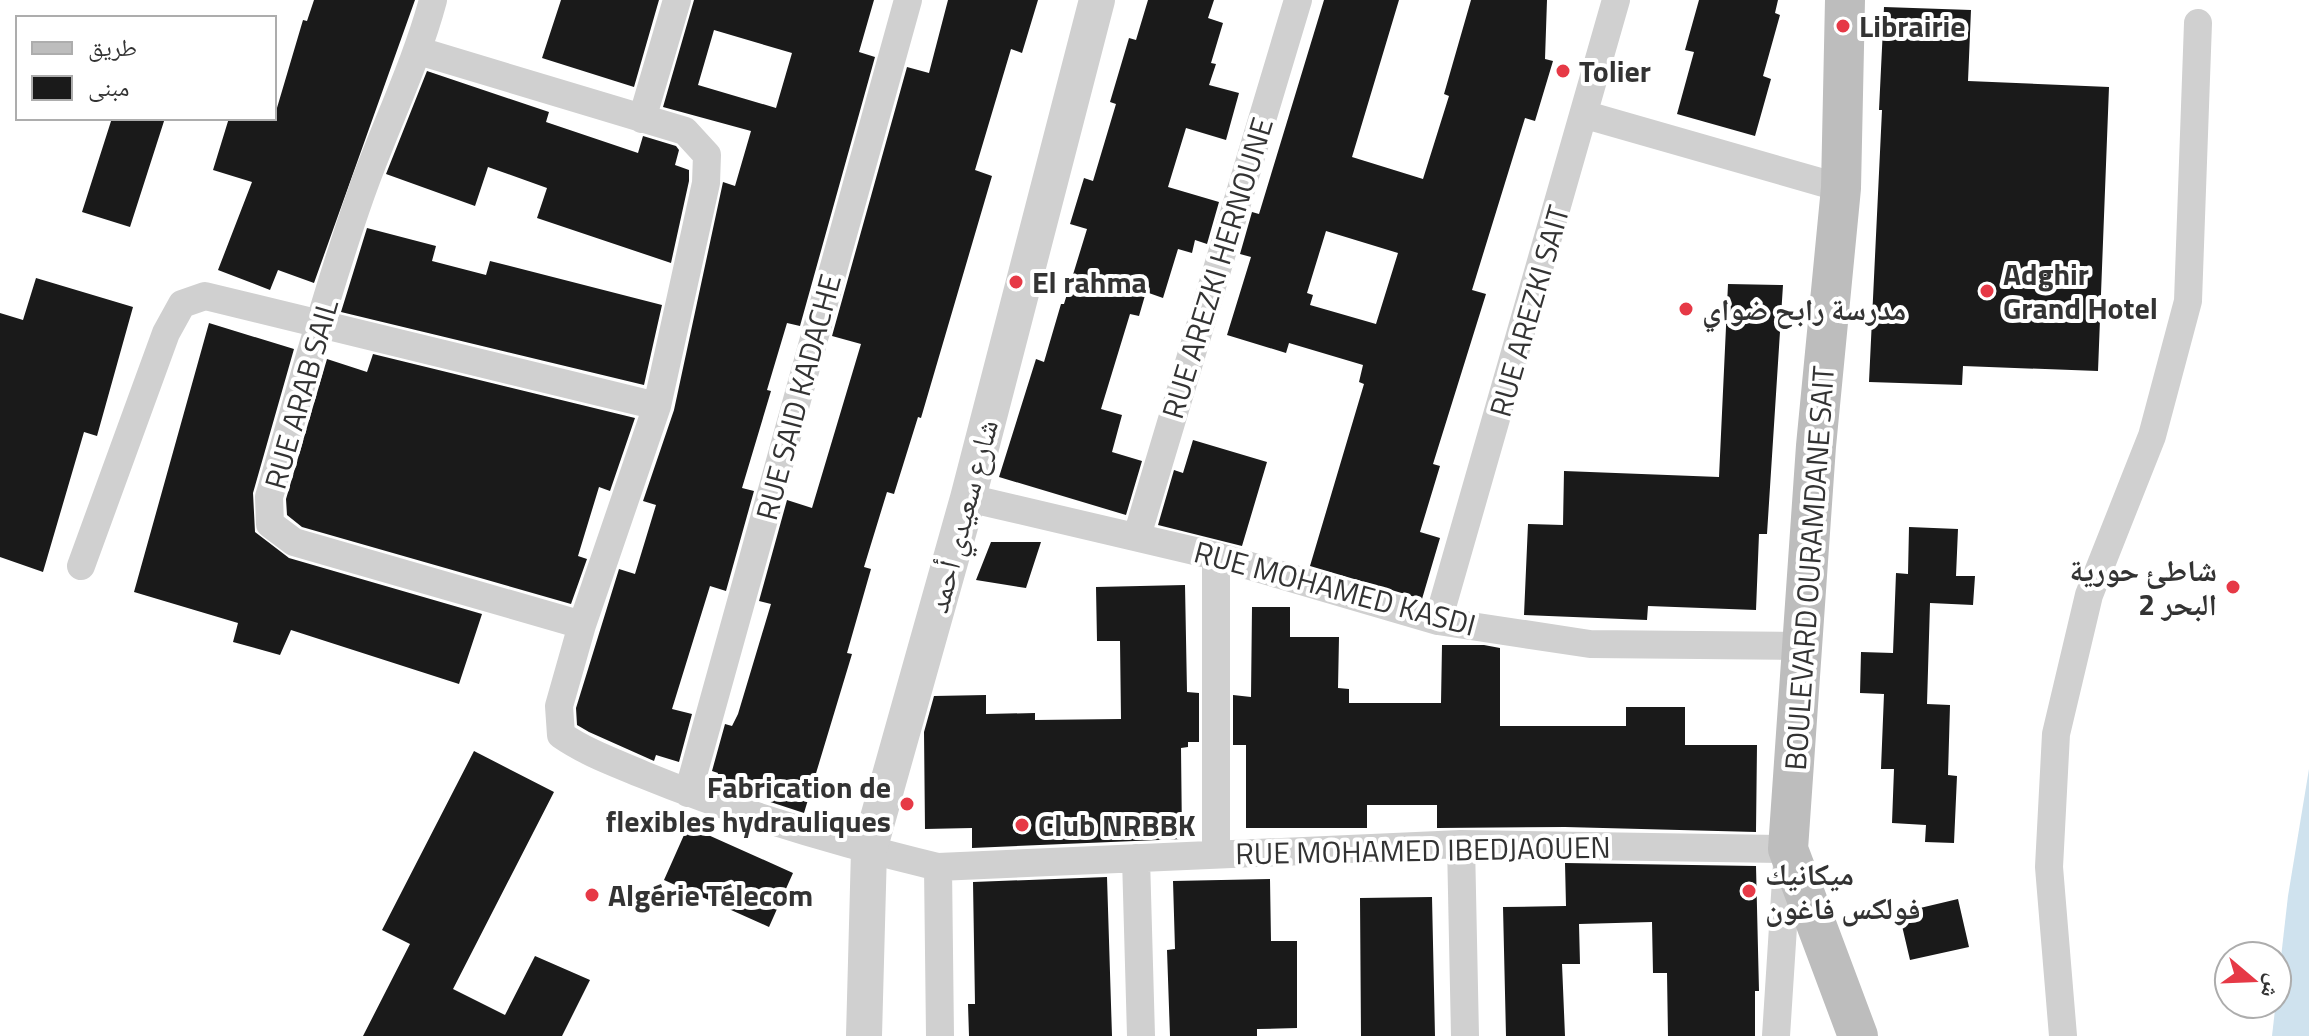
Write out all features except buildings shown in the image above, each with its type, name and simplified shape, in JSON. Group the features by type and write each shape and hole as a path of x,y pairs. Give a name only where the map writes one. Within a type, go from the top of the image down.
{"main road":[{"name":"BOULEVARD OURAMDANE SAIT","path":"1788,849 1816,446 1841,188 1845,0"},
{"path":"1788,849 1858,1036"}],"street":[{"name":"RUE ARAB SAIL","path":"433,0 419,51 362,193 319,325 269,497 270,524 294,542 582,625"},
{"path":"642,119 677,0"},
{"name":"RUE SAID KADACHE","path":"688,793 908,0"},
{"name":"شارع سعيدي أحمد","path":"864,1036 869,850 968,498 1097,0"},
{"name":"RUE AREZKI HERNOUNE","path":"1137,536 1298,0"},
{"name":"RUE AREZKI SAIT","path":"1438,621 1586,115 1616,0"},
{"path":"2063,1036 2049,867 2056,734 2089,595 2152,436 2188,301 2198,23"},
{"path":"419,51 685,131 707,155 706,183 657,406 582,625"},
{"path":"1586,115 1841,188"},
{"path":"81,566 166,333 182,304 205,296 657,406"},
{"name":"RUE MOHAMED KASDI","path":"968,498 1216,556 1438,621 1590,644 1802,646"},
{"path":"1216,556 1216,854"},
{"name":"RUE MOHAMED IBEDJAOUEN","path":"582,625 559,706 561,735 581,749 688,793 869,850 938,867 1461,844 1788,849"},
{"path":"1461,844 1465,1036"},
{"path":"1776,1036 1788,849"},
{"path":"1136,858 1141,1036"},
{"path":"938,867 940,1036"}],"water":[{"path":"2309,769 2309,1036 2272,1036 2274,1020 2293,1020 2293,940 2283,940"}],"place":[{"name":"Librairie","path":"1843,26"},
{"name":"Tolier","path":"1563,71"},
{"name":"El rahma","path":"1016,282"},
{"name":"Adghir Grand Hotel","path":"1987,291"},
{"name":"مدرسة رابح ضواي","path":"1686,309"},
{"name":"شاطئ حورية البحر 2","path":"2233,587"},
{"name":"Fabrication de flexibles hydrauliques","path":"907,804"},
{"name":"Club NRBBK","path":"1022,825"},
{"name":"ميكانيك فولكس فاغون","path":"1749,891"},
{"name":"Algérie Télecom","path":"592,895"}]}
